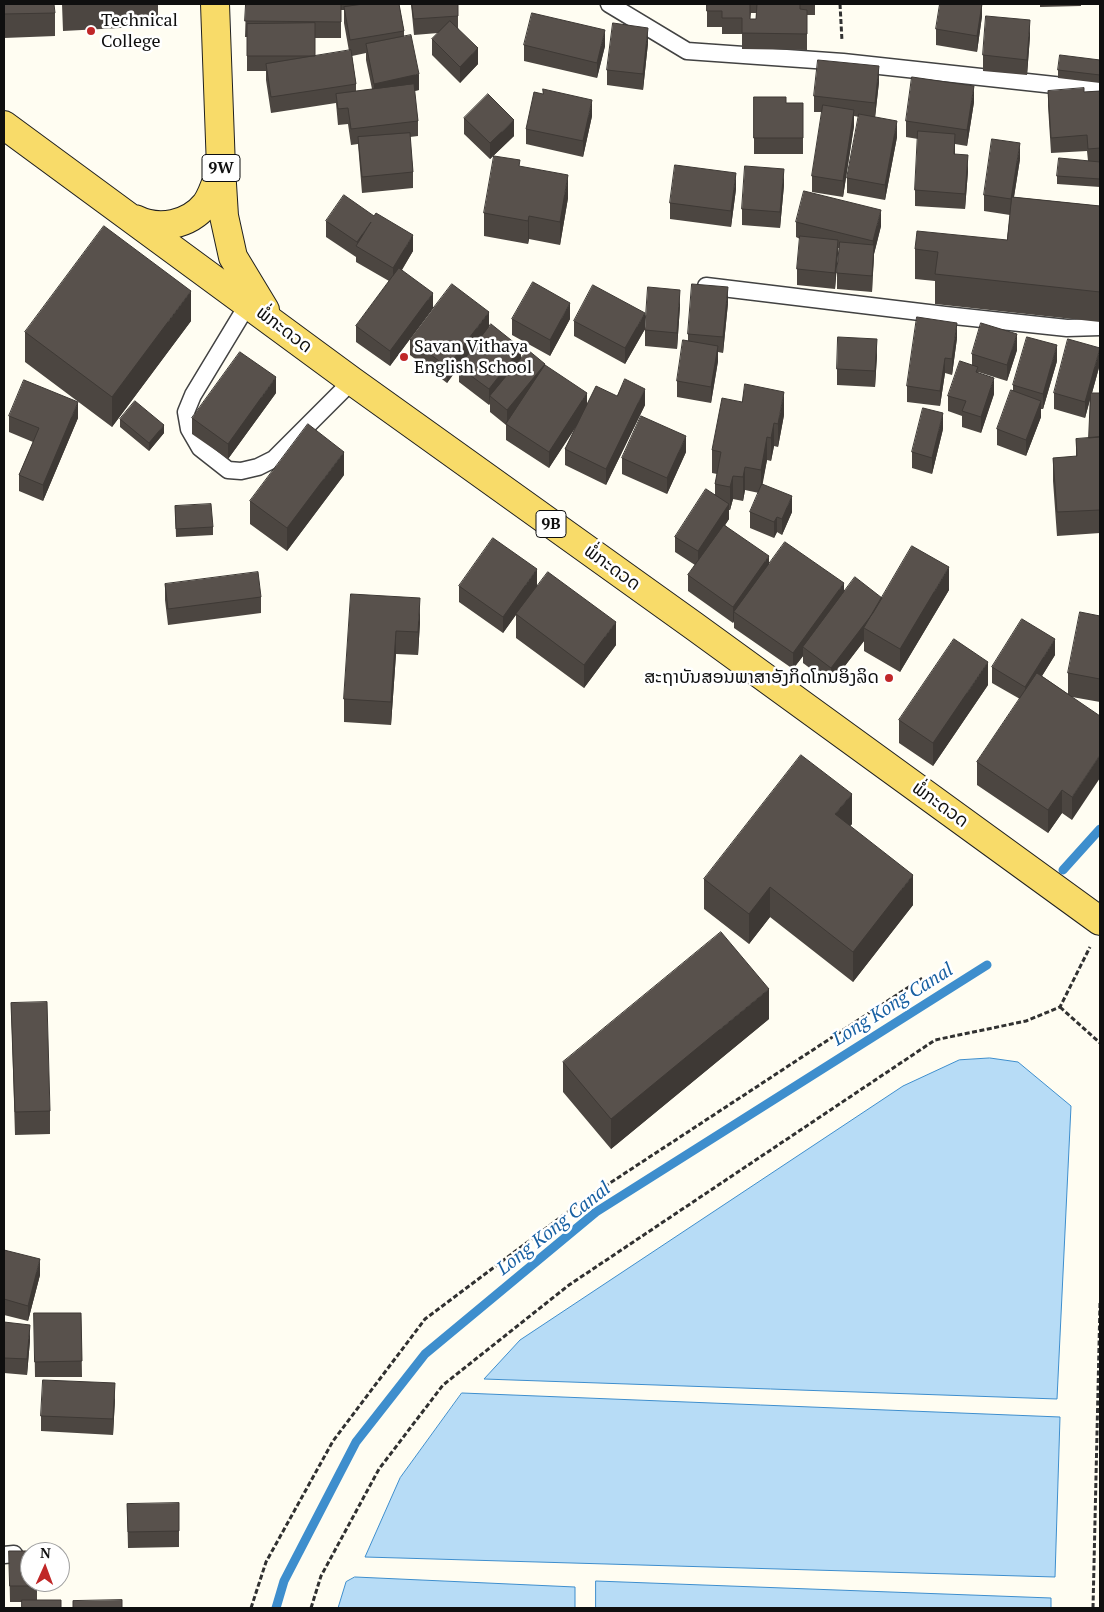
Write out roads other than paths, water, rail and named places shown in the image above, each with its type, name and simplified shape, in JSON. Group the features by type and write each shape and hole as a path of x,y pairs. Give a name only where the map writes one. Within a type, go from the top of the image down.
{"main road":[{"name":"9W","path":"215,4 224,216 233,257 271,320"},
{"name":"ພໍ່ກະດວດ","path":"4,125 352,381 686,621 1096,932"},
{"path":"123,212 141,222 159,226 176,224 193,216 206,204 214,189 221,168"}],"lane":[{"path":"608,4 687,51 843,62 1100,90"},
{"path":"701,286 1068,328 1100,327"},
{"path":"248,304 193,395 186,412 189,429 200,448 228,470 241,471 258,467 274,459 352,381"}],"water":[{"path":"990,1058 1018,1062 1071,1106 1057,1399 484,1379 520,1340 903,1086 959,1060"},
{"path":"462,1393 1060,1417 1055,1577 365,1557 400,1478"},
{"path":"355,1577 575,1587 575,1608 338,1608 346,1582"},
{"path":"596,1581 1051,1598 1051,1608 596,1608"}],"waterway":[{"name":"Long Kong Canal","path":"1063,870 1100,829"},
{"name":"Long Kong Canal","path":"276,1608 284,1581 356,1442 425,1354 596,1212 987,965"}],"place":[{"name":"Technical College","path":"91,31"},
{"name":"Savan Vithaya English School","path":"404,357"},
{"name":"ສະຖາບັນສອນພາສາອັງກິດໂກນອິງລິດ","path":"889,678"}]}
